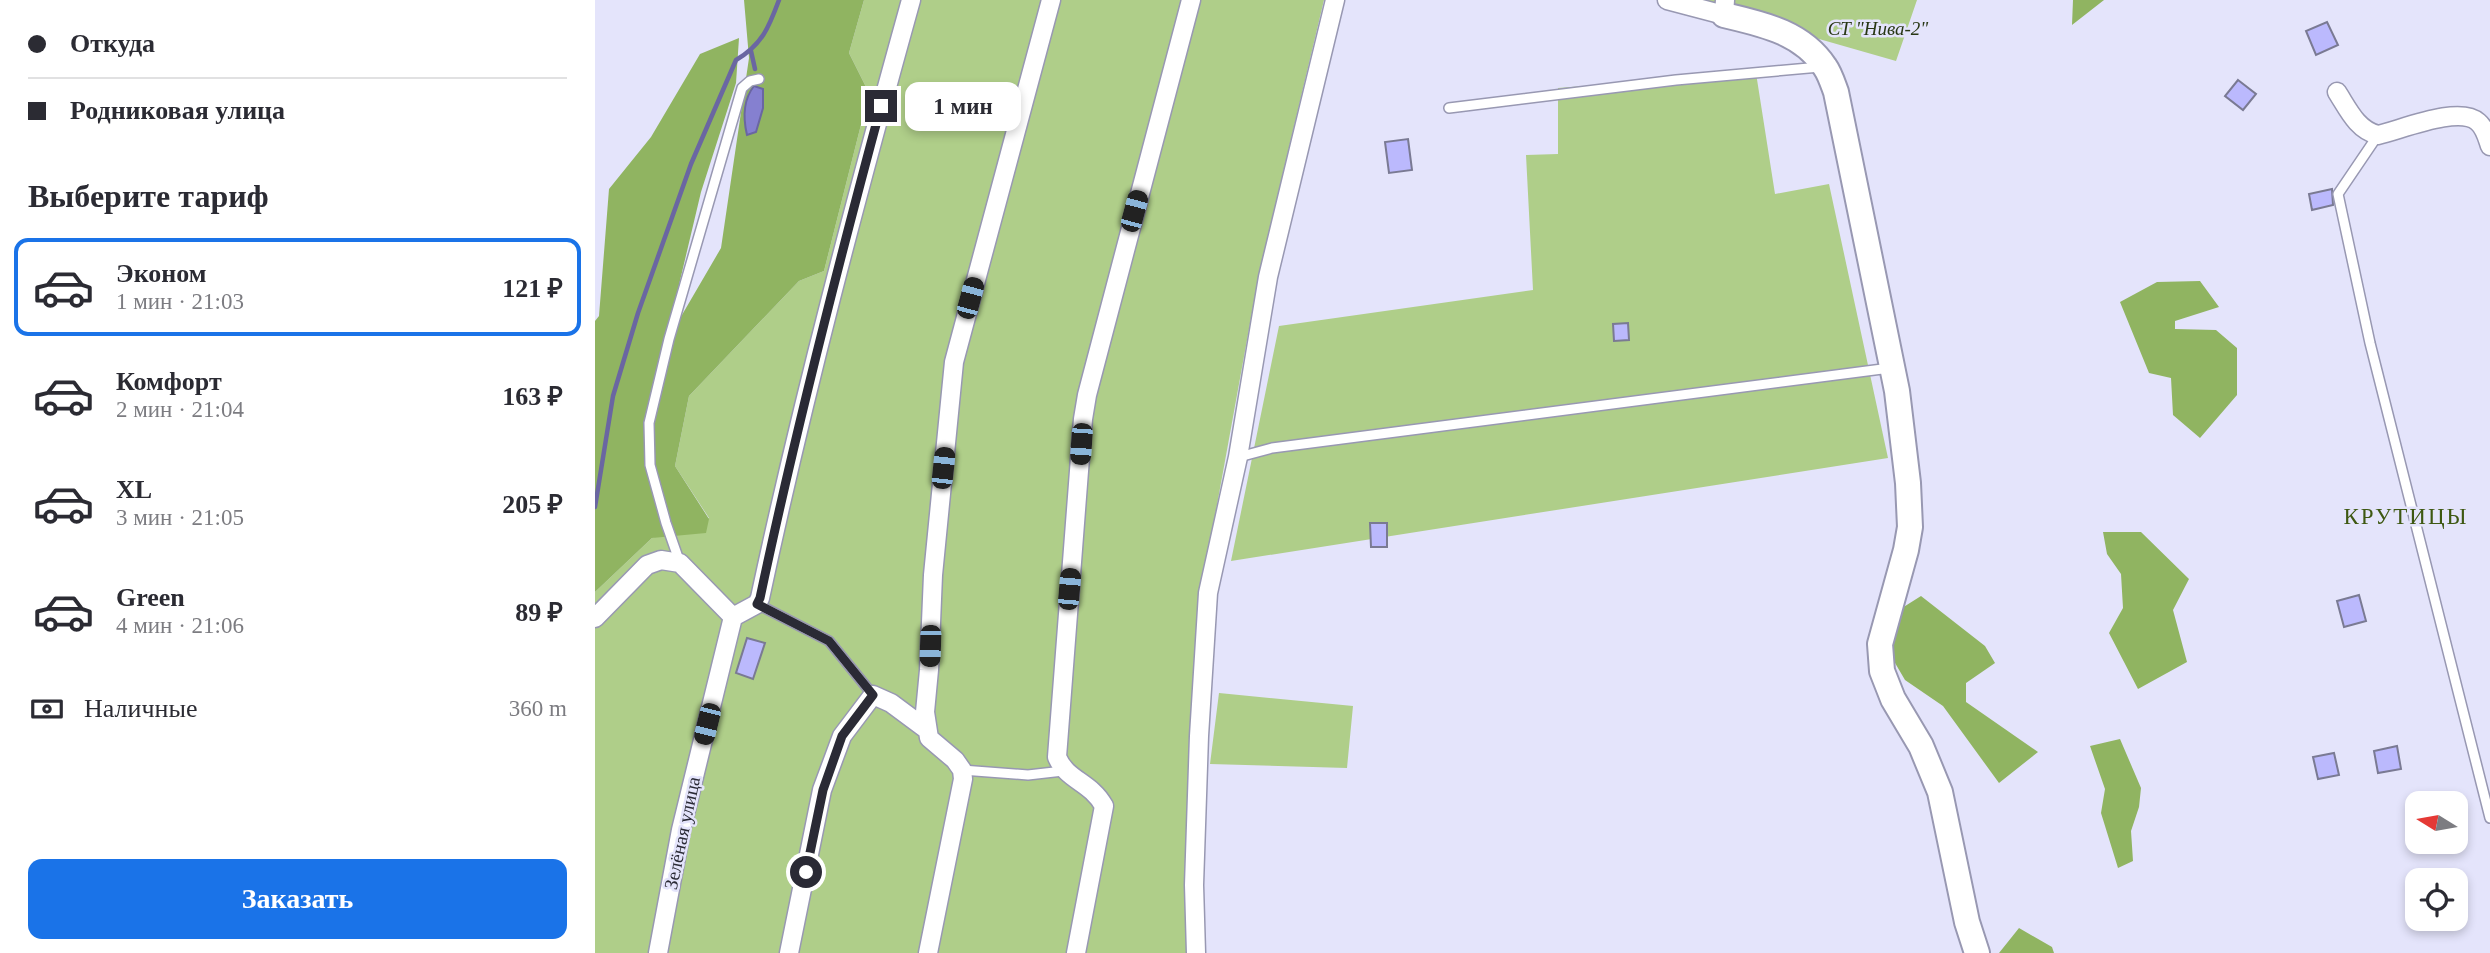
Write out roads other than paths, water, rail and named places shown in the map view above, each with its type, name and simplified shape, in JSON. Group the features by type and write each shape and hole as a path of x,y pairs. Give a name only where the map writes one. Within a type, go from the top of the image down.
{"street":[{"path":"595,618 647,565 661,560 680,563 733,617 757,604 845,239 911,0"},
{"path":"1076,953 1104,806 1091,788 1063,771 1057,757 1083,419 1116,277 1191,0"},
{"path":"1196,953 1194,885 1199,736 1208,593 1238,457 1268,277 1335,0"},
{"path":"1667,0 1725,8 1792,36 1826,67 1838,103 1892,367 1909,483 1910,527 1880,644 1882,671 1893,699 1920,746 1940,792 1967,922 1977,953"},
{"path":"926,729 933,575 954,362 1046,1"},
{"path":"2337,92 2359,125 2369,133 2378,135 2441,118 2463,115 2481,124 2490,146"},
{"name":"Зелёная улица","path":"658,953 681,830 733,617"},
{"path":"789,953 823,790 842,736 873,695 891,703 926,729 935,744 962,770 963,779 928,953"}],"lane":[{"path":"1449,108 1676,80 1826,67"},
{"path":"680,563 650,465 649,423 669,339 742,88 750,81 759,79"},
{"path":"2378,135 2338,194 2374,357 2490,818"},
{"path":"1238,457 1286,447 1892,367"},
{"path":"757,604 829,641 873,695"},
{"path":"962,770 1028,775 1063,771"}],"waterway":[{"path":"595,507 613,396 638,313 691,164 736,60 758,42 772,19 779,0"},
{"path":"751,51 755,69"}],"district":[{"name":"КРУТИЦЫ","path":"2406,516"}],"park label":[{"name":"СТ \"Нива-2\"","path":"1878,28"}]}
